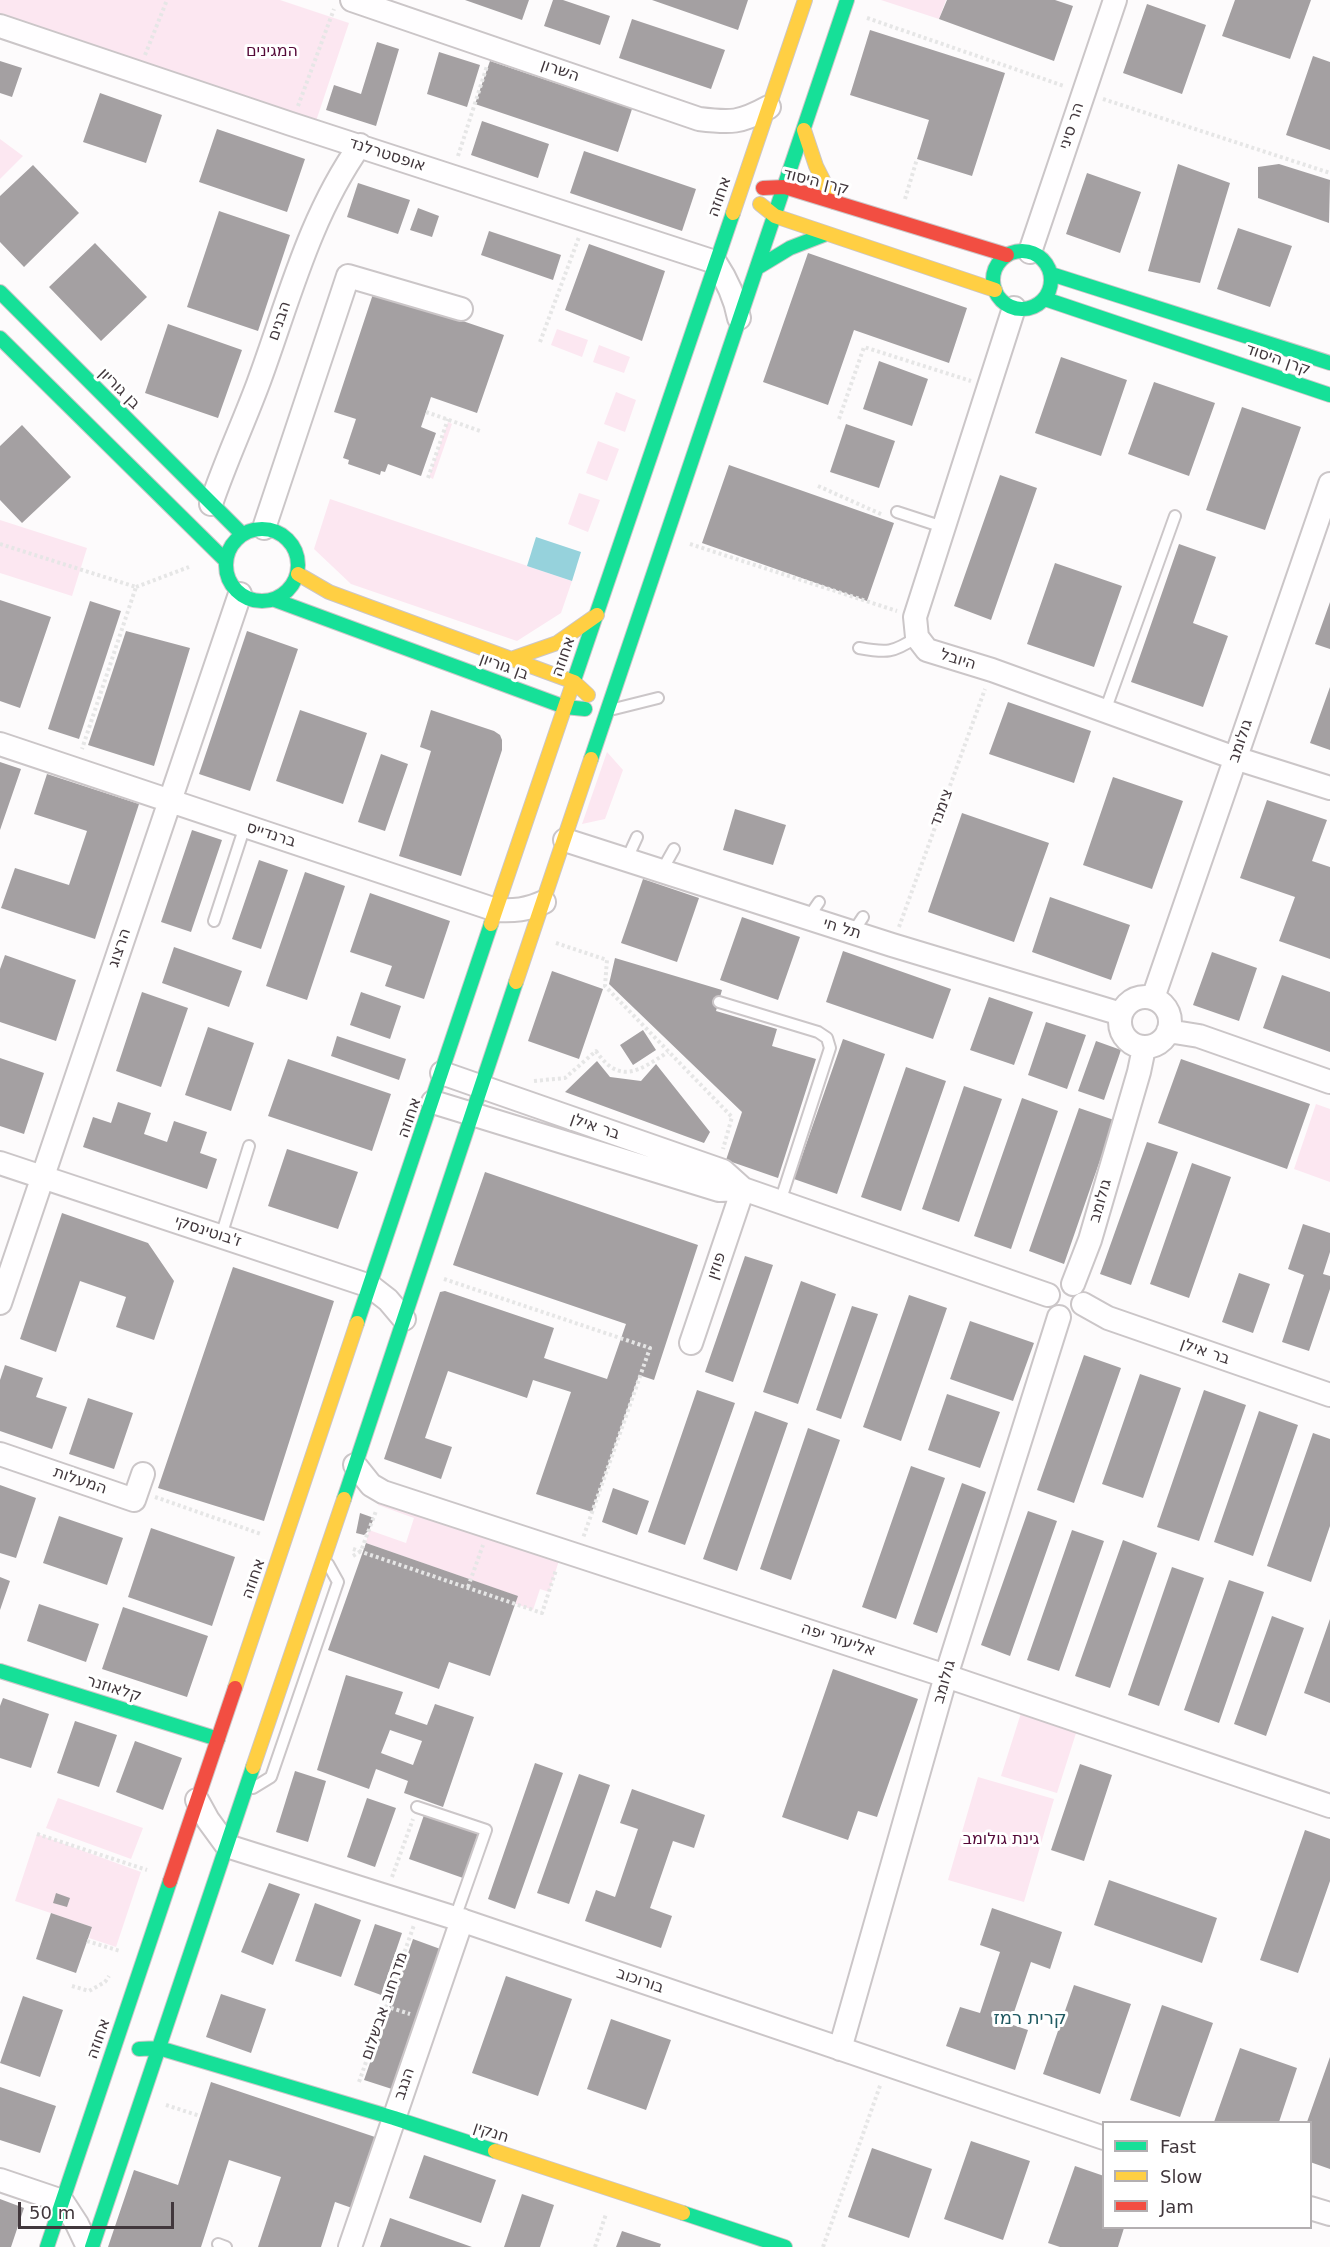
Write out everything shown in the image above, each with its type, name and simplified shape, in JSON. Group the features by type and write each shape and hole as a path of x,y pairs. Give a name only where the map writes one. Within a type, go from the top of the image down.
{"main road":[{"name":"אחוזה","path":"46,2247 805,0"},
{"path":"90,2247 167,2025 845,5"},
{"path":"804,130 816,166 834,202"},
{"name":"קרן היסוד","path":"741,189 784,188 1007,255"},
{"path":"741,189 775,216 994,290 1006,304 1014,308 1031,308 1045,299 1052,283 1051,274 1044,260 1023,250 1007,255 1001,260 994,274 994,290"},
{"path":"757,268 790,248 826,234"},
{"name":"קרן היסוד","path":"1051,274 1330,363"},
{"name":"בן גוריון","path":"0,292 242,534"},
{"name":"קרן היסוד","path":"1045,299 1330,395"},
{"path":"0,338 226,561"},
{"path":"264,528 278,532 288,539 299,561 298,574 293,585 275,600 263,602 250,600 231,585 226,573 226,561 228,551 242,534 264,528"},
{"name":"בן גוריון","path":"298,574 329,592 573,682 608,711"},
{"name":"בן גוריון","path":"275,600 565,707 608,711"},
{"path":"512,659 545,650 572,636 597,615"},
{"path":"502,684 530,710"},
{"path":"542,733 549,753"},
{"name":"קלאוזנר","path":"0,1671 218,1739"},
{"path":"167,2025 174,2044 185,2056"},
{"name":"חנקין","path":"110,2057 133,2049 159,2048 393,2118 785,2247"}],"street":[{"name":"השרון","path":"352,0 699,118 731,123 754,116 769,107"},
{"name":"הר סיני","path":"1030,252 1115,0"},
{"name":"אופסטרלנד","path":"0,26 291,124 715,262"},
{"name":"הבנים","path":"211,504 257,386 310,235 348,162 360,145"},
{"path":"715,262 732,290 739,318"},
{"path":"264,528 348,276 461,309"},
{"path":"916,627 943,527 1014,308"},
{"name":"גולומב","path":"1153,998 1330,484"},
{"name":"הרצוג","path":"0,1303 240,594"},
{"name":"היובל","path":"916,627 927,650 992,670 1235,758 1330,788"},
{"name":"ברנדייס","path":"0,744 496,910 513,911 530,908 544,902"},
{"name":"תל חי","path":"564,840 661,872 813,910 858,925 892,945 1121,1014"},
{"path":"1140,997 1153,998 1164,1006 1168,1014 1168,1031 1157,1044 1144,1048 1125,1038 1120,1023 1121,1014 1131,1001 1140,997"},
{"path":"1168,1031 1199,1036 1330,1082"},
{"name":"גולומב","path":"1078,1294 1090,1240 1144,1048"},
{"name":"בר אילן","path":"442,1073 723,1171 743,1189"},
{"name":"בר אילן","path":"433,1102 718,1190 743,1189 1048,1296"},
{"name":"ז'בוטינסקי","path":"0,1163 370,1286 388,1300 404,1319"},
{"name":"פוזין","path":"691,1343 743,1189"},
{"path":"1061,1283 1078,1294 1080,1310 1071,1317 1059,1317 1051,1311 1048,1305 1050,1290 1061,1283"},
{"name":"בר אילן","path":"1078,1294 1108,1318 1330,1395"},
{"name":"גולומב","path":"840,2049 946,1676 1059,1317"},
{"name":"המעלות","path":"0,1454 134,1500 143,1474"},
{"name":"אליעזר יפה","path":"355,1465 371,1485 383,1492 946,1676 1330,1806"},
{"path":"197,1800 227,1846"},
{"name":"בורוכוב","path":"227,1846 458,1919 1102,2137"},
{"name":"הנגב","path":"350,2247 458,1919"},
{"path":"0,2180 62,2201 90,2247"},
{"path":"1312,2208 1330,2214"}],"lane":[{"path":"897,512 943,527"},
{"path":"1105,711 1175,516"},
{"path":"859,648 881,652 899,649 916,627"},
{"path":"608,711 658,698"},
{"path":"214,921 245,826"},
{"path":"626,861 637,837"},
{"path":"661,872 674,849"},
{"path":"719,1002 818,1032 827,1038 831,1048 780,1202"},
{"path":"221,1236 249,1146"},
{"path":"245,1792 271,1777 335,1593 338,1582 324,1556"},
{"path":"417,1807 486,1830 458,1919"}],"path":[{"path":"139,73 166,0"},
{"path":"291,124 337,0"},
{"path":"845,5 1083,92 1330,173"},
{"path":"452,176 493,48"},
{"path":"897,222 917,159"},
{"path":"540,342 585,220"},
{"path":"838,419 864,346 988,387"},
{"path":"426,412 480,431"},
{"path":"428,478 448,419"},
{"path":"818,486 885,516"},
{"path":"666,537 916,627"},
{"path":"0,543 136,587 189,567"},
{"path":"75,770 136,587"},
{"name":"צימנד","path":"892,945 992,670"},
{"path":"533,935 607,960 605,986 732,1117 719,1163 723,1171"},
{"path":"533,1082 564,1078 596,1051 604,1062 615,1070 628,1073 639,1070 668,1052"},
{"path":"329,1541 542,1612 569,1553 650,1348 420,1271"},
{"path":"361,1551 383,1492"},
{"path":"154,1497 284,1543"},
{"path":"468,1587 489,1527"},
{"path":"385,1896 417,1807"},
{"path":"37,1834 148,1870"},
{"path":"144,1880 151,1861"},
{"name":"מדרחוב אבשלום","path":"351,2105 420,1907"},
{"path":"87,1941 144,1959"},
{"path":"116,1961 122,1941"},
{"path":"72,1986 89,1991 105,1982 112,1971"},
{"path":"823,2247 888,2065"},
{"path":"142,2098 200,2116"},
{"path":"595,2247 614,2191"}],"green space":[{"name":"המגינים","path":"0,0 280,0 349,23 316,121 0,14"},
{"path":"881,0 946,0 939,19"},
{"path":"0,139 23,156 0,179"},
{"path":"557,329 588,340 582,357 551,345"},
{"path":"599,345 630,357 624,373 593,362"},
{"path":"616,392 636,400 625,432 604,424"},
{"path":"448,422 452,424 433,479 429,477"},
{"path":"598,441 619,449 607,481 586,473"},
{"path":"579,493 600,500 588,532 568,524"},
{"path":"330,499 572,581 561,613 517,641 351,584 314,549"},
{"path":"0,520 87,548 72,596 0,573"},
{"path":"607,752 623,770 605,819 582,824"},
{"path":"1316,1104 1330,1109 1330,1182 1294,1169"},
{"path":"383,1492 562,1551 549,1592 540,1589 533,1610 516,1604 517,1596 366,1543 369,1530 406,1543 414,1518 378,1505"},
{"path":"1021,1713 1077,1730 1057,1793 1001,1776"},
{"name":"גינת גולומב","path":"978,1777 1054,1799 1024,1902 948,1880"},
{"path":"58,1798 143,1828 131,1859 46,1828"},
{"path":"37,1834 141,1872 116,1947 89,1938 92,1927 15,1901"}],"water":[{"path":"536,537 581,552 572,581 527,566"}],"building":[{"path":"465,0 529,0 522,20"},
{"path":"553,0 563,0 610,16 600,45 544,26"},
{"path":"652,0 748,0 738,30"},
{"path":"947,0 1055,0 1073,6 1054,61 939,19"},
{"path":"1235,0 1311,0 1290,59 1222,36"},
{"path":"1147,4 1206,25 1182,94 1123,73"},
{"path":"632,19 725,50 711,89 619,58"},
{"path":"870,30 1005,73 972,176 917,159 929,120 850,95"},
{"path":"377,42 399,49 376,126 326,110 334,85 361,94"},
{"path":"439,52 480,65 467,107 427,94"},
{"path":"1313,56 1330,62 1330,150 1286,135"},
{"path":"0,61 22,68 12,97 0,93"},
{"path":"490,61 632,109 618,152 475,104"},
{"path":"100,93 162,115 146,163 83,142"},
{"path":"482,121 549,144 538,178 471,155"},
{"path":"217,129 305,159 287,212 199,182"},
{"path":"584,151 696,189 682,231 570,193"},
{"path":"1178,164 1230,183 1200,283 1148,271"},
{"path":"1279,164 1330,180 1329,223 1258,198 1258,167"},
{"path":"33,165 79,213 24,267 0,242 0,196"},
{"path":"1087,173 1141,192 1120,253 1066,234"},
{"path":"358,183 410,200 398,234 347,217"},
{"path":"418,208 439,216 432,237 410,230"},
{"path":"219,211 290,235 258,331 187,307"},
{"path":"1238,228 1292,246 1270,307 1217,289"},
{"path":"489,231 561,255 553,280 481,255"},
{"path":"95,243 147,297 101,341 49,287"},
{"path":"589,244 665,271 642,341 565,310"},
{"path":"808,253 967,308 949,363 854,330 828,405 763,382"},
{"path":"374,291 504,335 477,413 431,397 421,427 436,433 421,476 388,464 385,472 381,471 380,475 348,464 349,460 343,458 356,419 334,412"},
{"path":"168,324 242,350 218,418 145,393"},
{"path":"1061,357 1127,380 1101,456 1035,433"},
{"path":"879,361 928,379 912,426 863,409"},
{"path":"1154,382 1215,403 1189,476 1128,454"},
{"path":"1242,407 1301,427 1265,530 1206,510"},
{"path":"846,424 895,441 879,488 830,472"},
{"path":"22,425 71,477 22,523 0,500 0,446"},
{"path":"729,465 894,523 867,601 702,543"},
{"path":"1000,475 1037,488 991,620 954,606"},
{"path":"1179,544 1216,557 1193,623 1228,636 1203,707 1131,682"},
{"path":"1055,563 1122,586 1094,667 1027,644"},
{"path":"0,600 51,617 20,708 0,701"},
{"path":"90,601 121,611 79,739 48,729"},
{"path":"1330,602 1330,649 1315,644"},
{"path":"126,631 190,648 154,766 88,745"},
{"path":"247,631 298,649 250,791 199,774"},
{"path":"1330,687 1330,750 1310,743"},
{"path":"1008,702 1091,731 1074,783 989,754"},
{"path":"300,710 367,733 343,804 276,781"},
{"path":"431,710 494,731 500,735 502,740 502,750 461,876 399,856 431,751 420,747"},
{"path":"381,754 408,764 385,831 358,822"},
{"path":"0,762 21,769 0,830"},
{"path":"47,774 139,804 95,939 1,908 15,868 69,885 87,831 34,814"},
{"path":"1113,777 1183,801 1152,889 1083,865"},
{"path":"1267,800 1327,820 1312,861 1330,867 1330,959 1279,941 1295,897 1240,878"},
{"path":"735,809 786,825 773,865 723,850"},
{"path":"962,813 1049,843 1014,942 928,912"},
{"path":"192,830 222,840 191,932 161,922"},
{"path":"259,860 288,870 261,949 232,939"},
{"path":"305,872 345,886 307,1000 266,986"},
{"path":"643,879 699,898 677,962 621,943"},
{"path":"370,893 450,921 424,999 385,986 392,966 350,952"},
{"path":"1050,897 1130,925 1111,980 1032,952"},
{"path":"742,917 800,937 778,1000 720,980"},
{"path":"174,947 242,971 229,1007 162,983"},
{"path":"843,951 951,989 933,1039 826,1002"},
{"path":"1212,952 1257,968 1239,1021 1193,1005"},
{"path":"5,955 76,980 56,1041 0,1022 0,969"},
{"path":"615,958 722,990 716,1011 777,1029 772,1046 816,1059 778,1178 726,1160 742,1112 609,984"},
{"path":"552,971 603,989 579,1059 528,1041"},
{"path":"1282,975 1330,992 1330,1052 1263,1028"},
{"path":"142,992 188,1008 161,1087 116,1071"},
{"path":"361,992 401,1006 390,1039 350,1025"},
{"path":"989,997 1033,1012 1014,1065 970,1050"},
{"path":"1046,1022 1086,1035 1067,1089 1028,1075"},
{"path":"208,1027 254,1043 231,1111 185,1095"},
{"path":"643,1030 656,1050 633,1065 620,1045"},
{"path":"337,1036 406,1059 399,1080 331,1056"},
{"path":"843,1039 885,1054 837,1194 794,1179"},
{"path":"1096,1041 1121,1050 1104,1100 1078,1091"},
{"path":"0,1058 44,1073 24,1134 0,1126"},
{"path":"288,1059 391,1094 372,1151 268,1116"},
{"path":"1181,1059 1310,1104 1287,1169 1158,1123"},
{"path":"597,1061 610,1077 641,1081 656,1064 710,1132 704,1143 565,1092"},
{"path":"906,1067 946,1081 901,1211 861,1197"},
{"path":"964,1086 1002,1099 959,1222 922,1209"},
{"path":"1022,1098 1058,1111 1011,1249 974,1236"},
{"path":"118,1102 151,1113 144,1134 167,1142 174,1121 207,1132 200,1153 217,1159 207,1189 83,1147 93,1117 111,1123"},
{"path":"1079,1108 1114,1120 1064,1264 1029,1251"},
{"path":"1147,1142 1178,1152 1131,1285 1100,1274"},
{"path":"287,1149 358,1172 338,1229 268,1206"},
{"path":"1192,1163 1231,1177 1189,1298 1150,1284"},
{"path":"485,1172 698,1245 654,1380 639,1375 592,1512 536,1494 571,1392 533,1380 527,1398 448,1371 425,1438 452,1447 441,1479 384,1459 440,1292 445,1291 554,1328 544,1358 607,1379 626,1324 453,1265"},
{"path":"62,1213 148,1243 174,1281 154,1340 116,1327 126,1297 80,1281 56,1352 20,1339"},
{"path":"1303,1224 1330,1233 1330,1252 1323,1274 1330,1276 1330,1289 1309,1351 1282,1342 1304,1275 1288,1269"},
{"path":"745,1256 773,1265 733,1382 705,1372"},
{"path":"233,1267 334,1301 264,1521 158,1488"},
{"path":"1239,1273 1270,1284 1253,1333 1222,1322"},
{"path":"801,1281 836,1294 798,1404 763,1392"},
{"path":"909,1295 947,1308 901,1441 863,1427"},
{"path":"852,1306 878,1314 841,1419 816,1410"},
{"path":"970,1321 1034,1343 1013,1401 950,1379"},
{"path":"1084,1355 1121,1368 1074,1503 1037,1490"},
{"path":"5,1365 43,1378 36,1397 67,1407 52,1449 0,1431 0,1380"},
{"path":"1140,1374 1181,1388 1143,1498 1102,1484"},
{"path":"697,1390 735,1403 685,1545 648,1532"},
{"path":"1204,1390 1246,1405 1199,1541 1157,1527"},
{"path":"947,1394 1000,1412 980,1468 928,1450"},
{"path":"88,1398 133,1413 114,1469 69,1454"},
{"path":"755,1411 788,1423 737,1571 703,1559"},
{"path":"1259,1411 1298,1425 1253,1556 1214,1542"},
{"path":"808,1428 840,1440 791,1580 760,1569"},
{"path":"1313,1433 1330,1439 1330,1526 1311,1582 1267,1566"},
{"path":"911,1466 945,1478 896,1619 862,1607"},
{"path":"962,1483 986,1492 937,1633 913,1624"},
{"path":"0,1485 36,1498 16,1558 0,1553"},
{"path":"613,1488 649,1501 637,1535 602,1522"},
{"path":"1028,1511 1057,1521 1010,1656 981,1645"},
{"path":"360,1513 374,1518 364,1535 356,1533"},
{"path":"59,1516 123,1538 107,1585 43,1563"},
{"path":"151,1528 235,1557 212,1626 128,1597"},
{"path":"1072,1530 1104,1541 1059,1671 1027,1660"},
{"path":"1123,1540 1157,1553 1110,1688 1075,1676"},
{"path":"366,1543 518,1596 490,1676 449,1662 439,1689 328,1650"},
{"path":"1172,1567 1204,1578 1159,1706 1128,1695"},
{"path":"0,1577 10,1581 0,1610"},
{"path":"1229,1580 1264,1592 1219,1723 1184,1710"},
{"path":"39,1604 99,1624 86,1662 27,1641"},
{"path":"123,1607 208,1636 187,1697 102,1669"},
{"path":"1272,1616 1304,1628 1266,1736 1234,1724"},
{"path":"1330,1619 1330,1703 1304,1693"},
{"path":"833,1669 918,1699 877,1817 858,1811 848,1840 782,1817"},
{"path":"346,1675 403,1692 395,1714 427,1725 435,1704 474,1717 443,1807 404,1793 408,1781 376,1769 369,1789 317,1770","holes":["390,1730 422,1741 413,1765 381,1753"]},
{"path":"3,1698 49,1714 31,1768 0,1758 0,1706"},
{"path":"75,1721 117,1735 99,1787 57,1773"},
{"path":"135,1741 182,1758 163,1810 116,1792"},
{"path":"535,1763 563,1773 515,1909 488,1899"},
{"path":"1080,1764 1112,1775 1084,1861 1051,1850"},
{"path":"295,1771 326,1781 308,1842 276,1832"},
{"path":"579,1774 610,1785 569,1904 537,1893"},
{"path":"632,1789 705,1815 694,1848 673,1841 650,1908 672,1916 661,1948 585,1921 596,1890 615,1897 638,1829 620,1823"},
{"path":"367,1798 396,1808 375,1867 347,1857"},
{"path":"424,1815 478,1833 463,1878 409,1859"},
{"path":"1305,1830 1330,1839 1330,1881 1298,1973 1260,1960"},
{"path":"1109,1880 1217,1918 1202,1963 1094,1925"},
{"path":"269,1883 300,1894 273,1965 241,1952"},
{"path":"56,1893 70,1898 67,1907 53,1903"},
{"path":"315,1903 361,1920 341,1977 295,1961"},
{"path":"992,1908 1062,1932 1050,1969 1031,1962 1010,2024 1028,2030 1015,2070 946,2046 960,2007 980,2013 1000,1952 980,1945"},
{"path":"51,1913 92,1927 76,1973 36,1959"},
{"path":"375,1924 402,1933 381,1995 354,1985"},
{"path":"413,1939 443,1950 395,2090 364,2080"},
{"path":"506,1976 572,1999 538,2096 472,2073"},
{"path":"1074,1985 1131,2004 1100,2094 1043,2074"},
{"path":"221,1994 266,2009 251,2053 206,2037"},
{"path":"23,1996 63,2010 40,2077 0,2063"},
{"path":"1162,2005 1213,2023 1180,2117 1130,2100"},
{"path":"611,2019 671,2040 646,2110 587,2089"},
{"path":"1240,2048 1297,2068 1279,2121 1214,2121"},
{"path":"1330,2057 1330,2169 1312,2163 1312,2121 1307,2121"},
{"path":"211,2082 375,2137 352,2208 335,2202 321,2247 258,2247 281,2177 229,2160 201,2247 108,2247 134,2170 178,2185"},
{"path":"0,2087 56,2106 40,2153 0,2140"},
{"path":"971,2141 1030,2161 1003,2240 944,2219"},
{"path":"872,2148 932,2169 909,2238 848,2217"},
{"path":"424,2155 496,2180 481,2223 409,2198"},
{"path":"1075,2166 1102,2175 1102,2229 1124,2229 1118,2247 1060,2247 1048,2243"},
{"path":"522,2194 554,2205 540,2247 504,2247"},
{"path":"0,2199 24,2208 11,2247 0,2247"},
{"path":"390,2218 472,2247 380,2247"},
{"path":"622,2231 661,2244 660,2247 616,2247"}],"traffic: fast":[{"path":"591,759 847,0"},
{"path":"572,686 733,213"},
{"path":"757,268 790,248 826,234"},
{"path":"1016,251 1028,251 1043,259 1051,274 1051,280 1051,286 1043,301 1028,309 1016,309 1001,301 993,286 993,274 1001,259 1016,251"},
{"path":"1051,274 1330,363"},
{"path":"0,292 242,534"},
{"path":"1045,299 1330,395"},
{"path":"0,338 226,561"},
{"path":"269,529 288,539 296,551 298,565 296,579 288,591 276,599 255,601 236,591 228,579 226,558 236,539 248,531 269,529"},
{"path":"275,600 565,707 585,709"},
{"path":"357,1323 491,924"},
{"path":"344,1499 516,982"},
{"path":"0,1671 218,1739"},
{"path":"92,2247 253,1767"},
{"path":"47,2247 170,1881"},
{"path":"139,2049 159,2048 394,2118 495,2151"},
{"path":"683,2213 785,2247"}],"traffic: slow":[{"path":"733,213 805,0"},
{"path":"804,130 816,166 834,202"},
{"path":"760,204 775,216 995,290"},
{"path":"298,574 329,592 574,682 588,695"},
{"path":"511,659 557,643 597,615"},
{"path":"491,924 572,686"},
{"path":"516,982 591,759"},
{"path":"235,1688 357,1323"},
{"path":"253,1767 344,1499"},
{"path":"495,2151 683,2213"}],"traffic: jam":[{"path":"763,188 785,187 1007,255"},
{"path":"170,1881 235,1688"}],"district":[{"name":"קרית רמז","path":"1030,2019"}]}
